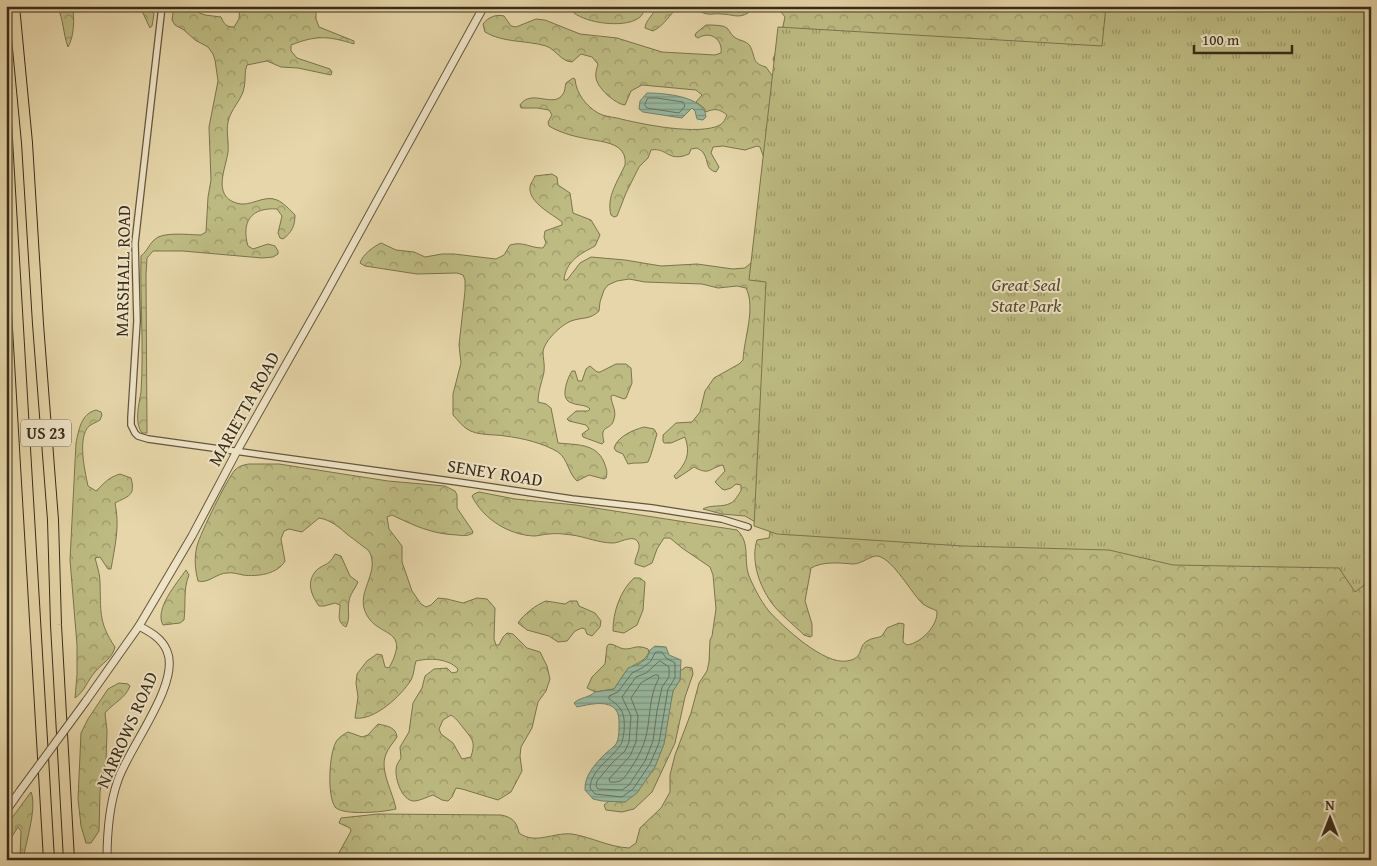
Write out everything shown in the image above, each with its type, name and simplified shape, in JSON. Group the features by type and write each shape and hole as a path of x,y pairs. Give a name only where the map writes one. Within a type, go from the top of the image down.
{"highway":[{"name":"US 23","path":"14,6 27,143 53,520 56,635 69,860"},
{"name":"US 23","path":"6,122 49,860"}],"street":[{"name":"MARSHALL ROAD","path":"162,6 135,243 137,321 131,424 135,433 143,438 237,451"},
{"name":"MARIETTA ROAD","path":"6,810 139,626 192,536 237,451 484,6"},
{"name":"SENEY ROAD","path":"237,451 572,500 652,508 722,519 748,527"},
{"name":"NARROWS ROAD","path":"107,860 112,800 118,781 124,764 164,691 170,672 169,657 163,643 151,632 139,626"}],"green space":[{"path":"57,6 72,6 72,38 68,47 61,16"},
{"path":"133,6 145,7 152,11 154,14 150,28 142,11"},
{"path":"174,6 182,6 205,15 221,17 226,25 234,27 239,19 240,6 313,6 316,7 316,19 319,27 354,41 354,44 337,39 315,38 291,45 291,51 297,58 330,69 331,75 298,68 281,67 267,61 247,65 243,92 228,122 228,152 222,188 224,194 236,203 246,204 267,199 280,201 295,215 294,226 283,239 280,238 278,233 282,216 277,209 261,211 250,218 246,230 248,246 253,249 268,244 275,246 278,254 273,257 262,258 183,251 153,251 147,258 147,433 142,433 138,424 142,375 141,256 152,242 163,235 201,235 206,232 211,180 209,127 218,81 215,60 208,47 175,25 172,20"},
{"path":"576,6 646,6 639,18 631,22 614,24 596,22 580,16 574,13 573,10"},
{"path":"657,6 679,6 664,23 653,31 645,28"},
{"path":"701,6 748,6 748,13 738,16 706,14 701,12"},
{"path":"769,6 1371,6 1371,860 335,860 351,831 350,828 339,823 341,818 378,814 501,815 513,821 519,833 532,838 572,834 614,846 629,848 636,843 640,828 661,808 670,792 670,775 675,755 691,713 699,683 707,671 709,662 710,640 716,609 713,575 710,567 670,538 664,538 657,549 652,563 644,567 635,564 639,545 633,539 608,543 566,534 534,536 515,533 498,524 483,512 472,496 479,492 515,499 576,505 737,530 744,540 749,576 768,610 783,626 804,643 827,657 838,661 853,660 859,655 864,643 870,639 882,636 887,628 899,623 904,624 903,642 907,645 918,641 932,628 937,617 937,611 923,604 890,564 884,559 875,556 856,564 826,563 811,568 805,601 812,624 812,636 804,635 772,603 759,578 755,563 755,547 757,540 769,538 769,530 745,516 722,514 703,509 731,503 741,491 741,485 736,484 725,490 715,482 725,471 723,465 707,471 694,467 676,479 674,476 682,467 686,458 687,443 685,437 671,443 664,443 663,435 676,423 692,422 700,412 705,391 714,378 743,360 750,314 749,296 746,288 737,286 718,288 702,284 645,282 629,279 617,281 608,285 604,290 599,311 596,314 571,321 563,326 546,343 543,352 544,372 538,402 546,404 551,408 558,443 585,446 596,451 604,462 607,473 604,479 589,475 577,481 558,452 525,440 471,431 463,426 453,415 453,394 461,363 459,345 465,291 463,275 457,273 417,274 365,266 360,263 369,251 381,243 396,250 414,252 425,257 454,254 496,259 504,255 510,245 523,244 543,248 546,243 545,231 562,225 562,222 537,203 530,192 530,187 535,176 552,174 557,177 558,185 570,193 573,213 591,220 600,235 595,246 579,255 571,263 565,273 564,280 567,280 580,263 591,257 661,266 697,264 733,269 745,268 752,262 764,158 760,147 757,146 745,150 723,146 713,147 711,153 719,167 716,172 710,169 704,153 697,148 691,149 689,154 676,157 661,151 651,150 648,158 639,167 617,216 614,217 611,215 610,202 611,195 625,165 625,157 622,151 611,144 574,136 557,130 549,126 548,122 552,115 549,110 521,108 520,105 530,98 554,100 559,98 564,93 566,83 573,78 580,94 589,107 602,115 654,126 698,129 720,125 727,115 717,110 706,112 696,102 702,95 696,90 642,85 631,91 625,105 621,104 616,102 599,85 596,75 598,64 592,57 581,54 572,62 568,61 546,46 492,36 485,32 483,24 490,18 498,15 504,16 511,26 516,27 536,19 545,20 580,34 617,38 662,52 715,55 721,53 718,40 707,35 698,38 695,36 706,25 722,26 728,29 735,38 750,46 758,64 766,67 776,81 773,59 780,42 778,34 783,26 785,17 781,12"},
{"name":"Great Seal State Park","path":"1106,6 1371,6 1371,580 1355,592 1339,568 1173,565 1109,550 963,546 777,534 754,526 766,282 749,280 778,27 1102,46"},
{"path":"616,364 626,364 631,368 632,383 626,398 611,396 615,416 613,423 603,432 604,442 602,444 583,437 582,434 589,429 586,425 567,419 576,411 588,411 590,409 568,401 565,389 572,371 575,371 578,381 582,381 586,369 590,366 597,372 600,372"},
{"path":"96,410 101,412 100,420 89,426 83,438 83,455 88,486 96,491 109,479 120,474 131,478 132,492 115,503 117,528 111,569 108,569 100,557 95,558 100,576 103,623 115,647 114,651 75,698 77,645 70,560 76,443 84,419"},
{"path":"644,427 654,429 657,434 648,462 628,464 623,454 614,448 622,437"},
{"path":"247,464 279,464 388,481 445,486 455,491 457,495 457,508 473,533 464,536 440,533 416,526 392,515 387,517 389,529 402,546 402,562 412,591 421,604 426,607 438,598 463,603 477,598 487,599 495,608 494,639 496,645 499,645 507,633 513,634 527,648 540,652 547,666 550,679 546,691 538,702 532,728 521,747 522,771 511,792 498,800 456,788 448,801 433,795 414,801 405,797 397,780 396,769 401,758 400,747 409,732 413,703 422,688 425,676 434,669 447,668 452,673 457,672 458,669 444,661 427,659 416,661 411,680 394,700 370,716 355,718 358,697 357,674 367,661 377,654 382,655 385,667 389,668 395,654 396,645 394,638 375,625 364,608 364,594 372,566 372,558 369,551 335,524 319,518 302,532 289,529 284,531 281,539 285,561 272,572 254,575 223,573 202,582 198,581 195,559 199,540 231,475 235,470","holes":["451,715 472,740 471,757 462,759 453,743 441,734 439,729 443,720"]},
{"path":"335,554 341,556 350,576 358,582 351,594 346,627 340,620 340,605 335,603 319,606 310,585 315,572 328,563"},
{"path":"186,570 189,575 185,591 184,620 180,623 163,625 161,619 164,604"},
{"path":"634,578 640,578 645,582 643,610 637,625 624,633 613,631 618,602"},
{"path":"546,601 565,604 570,601 577,601 579,606 595,613 601,621 600,627 592,636 587,634 585,629 582,628 575,631 567,641 558,642 549,636 527,630 518,623 530,610"},
{"path":"609,644 624,649 641,647 648,649 649,652 643,660 628,670 614,689 595,692 587,688 592,677 605,664 607,646"},
{"path":"686,667 692,668 693,674 685,697 675,743 652,792 634,809 622,812 606,810 604,805 609,801 625,802 668,713 673,690 680,680 680,671"},
{"path":"119,683 130,686 125,694 105,713 107,731 106,761 100,791 99,831 91,843 86,843 81,826 78,799 81,733 108,689"},
{"path":"378,724 393,729 397,737 384,760 385,774 396,809 364,812 339,810 332,801 330,784 332,756 336,742 348,732 362,737 368,735"},
{"path":"31,792 33,806 24,855 20,857 21,831 18,827 11,838 6,855 6,826"}],"water":[{"path":"647,93 672,95 691,100 699,104 704,110 706,117 703,120 697,119 692,108 682,118 643,112 639,109 640,101"},
{"path":"655,646 666,647 669,655 681,660 680,680 673,691 664,744 655,767 637,793 625,802 593,799 585,790 586,780 594,766 616,744 619,735 619,716 616,710 606,704 591,704 577,707 574,703 595,692 614,689 628,668 639,664 647,658 650,650"}]}
